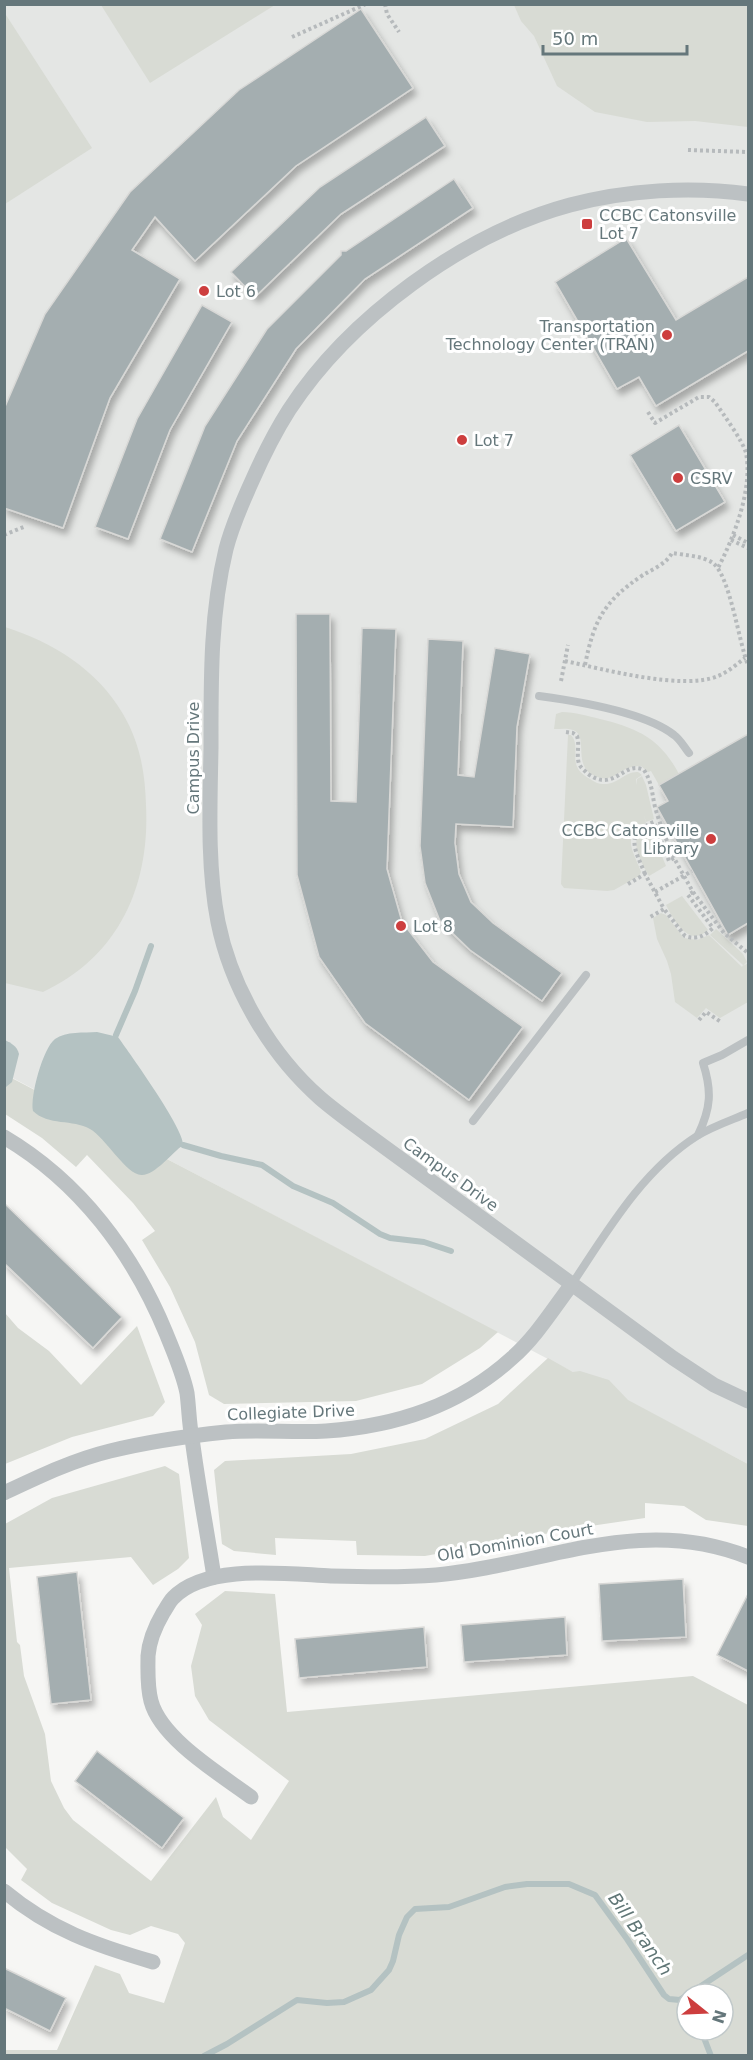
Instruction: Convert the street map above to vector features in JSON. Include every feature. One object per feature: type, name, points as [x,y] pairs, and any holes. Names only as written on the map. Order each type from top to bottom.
[{"type":"street","name":"Campus Drive","points":[[748,194],[682,190],[608,197],[566,206],[503,229],[462,251],[419,278],[372,316],[326,361],[290,409],[264,454],[242,504],[227,548],[214,614],[211,677],[212,873],[218,922],[232,970],[252,1012],[280,1055],[318,1096],[368,1135],[673,1358],[714,1385],[748,1401]]},
{"type":"street","points":[[4,1137],[18,1145],[57,1176],[87,1204],[111,1233],[157,1310],[187,1393],[191,1437],[214,1577]]},
{"type":"street","name":"Collegiate Drive","points":[[4,1493],[48,1473],[109,1451],[228,1432],[323,1431],[364,1428],[406,1419],[451,1400],[485,1380],[513,1358],[533,1336],[572,1284]]},
{"type":"street","name":"Old Dominion Court","points":[[251,1797],[180,1745],[165,1728],[151,1703],[147,1677],[149,1650],[158,1621],[174,1598],[192,1585],[214,1577],[242,1572],[361,1577],[418,1576],[494,1567],[578,1548],[657,1539],[693,1542],[748,1557]]},
{"type":"street","points":[[4,1891],[35,1915],[69,1934],[153,1962]]},
{"type":"lane","points":[[539,696],[634,715],[658,724],[677,736],[689,753]]},
{"type":"lane","points":[[473,1121],[586,975]]},
{"type":"lane","points":[[698,1135],[708,1115],[710,1095],[703,1063],[748,1040]]},
{"type":"lane","points":[[572,1284],[613,1223],[650,1175],[698,1135],[748,1113]]},
{"type":"path","points":[[292,37],[366,4]]},
{"type":"path","points":[[384,4],[387,14],[399,32]]},
{"type":"path","points":[[688,150],[748,152]]},
{"type":"path","points":[[648,412],[655,423],[699,397],[709,397],[715,402],[746,451],[743,500],[732,538],[718,568]]},
{"type":"path","points":[[4,536],[26,526]]},
{"type":"path","points":[[732,538],[748,543]]},
{"type":"path","points":[[732,538],[748,548]]},
{"type":"path","points":[[585,665],[594,629],[611,600],[665,562],[672,553],[710,562],[718,568],[727,591],[748,665]]},
{"type":"path","points":[[561,681],[568,645]]},
{"type":"path","points":[[566,661],[640,676],[690,681],[720,675],[745,658]]},
{"type":"path","points":[[566,732],[577,736],[579,763],[582,769],[593,777],[605,781],[617,778],[633,768],[644,770],[649,778],[663,832],[693,892],[724,933],[748,954]]},
{"type":"path","points":[[675,858],[669,861],[654,822],[641,828],[634,839],[634,845],[645,874],[664,909],[685,936],[690,938],[702,937],[713,928],[688,895],[693,892]]},
{"type":"path","points":[[655,892],[692,871]]},
{"type":"path","points":[[628,884],[645,874]]},
{"type":"path","points":[[650,917],[664,909]]},
{"type":"path","points":[[699,1020],[706,1012],[721,1022]]},
{"type":"shaded area","points":[[4,5],[748,5],[748,1464],[5,1074]]},
{"type":"shaded area","points":[[101,5],[275,5],[150,83]]},
{"type":"shaded area","points":[[514,5],[748,5],[748,127],[695,121],[647,122],[595,112],[557,86],[534,36],[521,21]]},
{"type":"shaded area","points":[[6,15],[92,148],[5,204],[4,16]]},
{"type":"shaded area","points":[[5,627],[56,649],[72,659],[100,684],[123,714],[134,736],[144,781],[146,835],[142,863],[135,890],[124,915],[110,938],[92,959],[69,977],[43,992],[5,983]]},
{"type":"shaded area","points":[[577,713],[613,722],[646,736],[664,751],[679,774],[659,785],[651,771],[648,772],[641,766],[634,766],[607,778],[592,774],[583,762],[578,734],[571,729],[554,729],[556,714]]},
{"type":"shaded area","points":[[568,735],[571,735],[574,740],[576,763],[582,774],[600,784],[608,784],[633,772],[638,772],[642,775],[636,779],[637,785],[637,779],[642,776],[646,785],[654,819],[646,822],[644,815],[646,823],[633,833],[631,839],[641,872],[639,876],[614,890],[564,888],[561,884]]},
{"type":"shaded area","points":[[650,827],[666,866],[649,876],[639,856],[636,842],[642,831]]},
{"type":"shaded area","points":[[682,896],[708,930],[701,935],[695,936],[683,930],[666,905]]},
{"type":"shaded area","points":[[661,913],[666,915],[684,938],[697,940],[709,935],[742,967],[743,965],[710,935],[716,929],[743,954],[747,962],[743,966],[748,963],[748,1002],[720,1018],[706,1008],[697,1018],[675,1002],[671,974],[657,939],[653,918]]},
{"type":"shaded area","points":[[97,1032],[118,1037],[156,1092],[181,1137],[183,1145],[158,1168],[147,1174],[136,1174],[90,1129],[46,1119],[33,1111],[33,1095],[38,1073],[50,1044],[59,1036]]},
{"type":"shaded area","points":[[5,1040],[15,1047],[19,1054],[12,1082],[6,1087]]},
{"type":"shaded area","points":[[4,1074],[498,1332],[480,1348],[422,1384],[356,1401],[224,1404],[209,1395],[195,1342],[170,1287],[142,1240],[155,1231],[133,1203],[87,1155],[76,1167],[42,1138],[5,1114]]},
{"type":"shaded area","points":[[5,1313],[18,1328],[49,1351],[81,1385],[137,1326],[165,1402],[153,1416],[72,1437],[5,1464]]},
{"type":"shaded area","points":[[548,1358],[573,1372],[580,1371],[609,1380],[628,1400],[748,1464],[748,1526],[706,1520],[684,1506],[645,1503],[645,1518],[425,1556],[357,1555],[356,1541],[275,1538],[276,1555],[234,1551],[222,1544],[214,1470],[225,1461],[351,1454],[425,1439],[498,1404]]},
{"type":"shaded area","points":[[165,1466],[179,1474],[189,1558],[178,1569],[153,1585],[131,1557],[9,1568],[17,1642],[20,1645],[24,1676],[45,1734],[51,1781],[64,1808],[73,1820],[151,1881],[216,1797],[223,1817],[251,1840],[289,1781],[209,1720],[195,1696],[191,1666],[202,1625],[195,1614],[225,1591],[275,1594],[287,1712],[693,1676],[748,1705],[748,2055],[5,2055],[5,2050],[57,2050],[95,1965],[120,1974],[129,1993],[164,2003],[185,1943],[178,1934],[151,1926],[130,1935],[111,1930],[52,1903],[21,1880],[27,1869],[4,1846],[5,1524],[52,1498]]},
{"type":"building","points":[[361,9],[413,88],[296,166],[195,261],[155,217],[132,250],[180,279],[110,398],[63,528],[4,508],[4,409],[45,314],[130,192],[239,90]]},
{"type":"building","points":[[426,117],[445,146],[341,214],[255,297],[231,272],[320,187]]},
{"type":"building","points":[[454,179],[473,208],[365,279],[296,349],[237,441],[192,552],[160,539],[205,426],[267,329],[341,255],[341,251],[346,251]]},
{"type":"building","name":"Transportation Technology Center (TRAN)","points":[[626,238],[676,320],[748,277],[748,351],[656,406],[639,377],[617,389],[555,282]]},
{"type":"building","points":[[202,305],[232,322],[170,430],[128,539],[95,527],[137,419]]},
{"type":"building","name":"CSRV","points":[[679,425],[725,502],[676,531],[630,455]]},
{"type":"building","points":[[296,614],[330,614],[331,801],[356,802],[362,628],[396,629],[387,869],[402,922],[433,962],[523,1027],[469,1100],[365,1023],[319,957],[297,875]]},
{"type":"building","points":[[428,639],[463,641],[458,775],[474,777],[495,648],[530,654],[517,727],[513,827],[456,824],[455,843],[459,874],[471,902],[493,923],[562,973],[542,1001],[470,950],[440,921],[425,883],[420,846]]},
{"type":"building","name":"CCBC Catonsville Library","points":[[748,734],[748,923],[728,935],[657,807],[668,801],[659,785]]},
{"type":"building","points":[[4,1203],[122,1317],[93,1348],[4,1263]]},
{"type":"building","points":[[77,1572],[91,1700],[51,1704],[37,1577]]},
{"type":"building","points":[[683,1579],[686,1637],[602,1641],[599,1584]]},
{"type":"building","points":[[748,1594],[748,1671],[717,1655]]},
{"type":"building","points":[[565,1617],[567,1655],[464,1662],[461,1625]]},
{"type":"building","points":[[424,1627],[427,1667],[299,1678],[295,1639]]},
{"type":"building","points":[[97,1751],[184,1818],[162,1848],[75,1781]]},
{"type":"building","points":[[4,1968],[66,1998],[50,2031],[4,2008]]},
{"type":"waterway","points":[[116,1035],[151,946]]},
{"type":"waterway","points":[[183,1145],[262,1165],[293,1186],[333,1203],[380,1234],[390,1238],[424,1242],[451,1251]]},
{"type":"waterway","name":"Bill Branch","points":[[204,2056],[297,2000],[344,2002],[371,1990],[389,1970],[399,1935],[407,1917],[415,1909],[449,1907],[505,1887],[527,1884],[569,1884],[595,1895],[664,1995],[675,2000]]},
{"type":"waterway","name":"Bill Branch","points":[[707,1982],[748,1955]]},
{"type":"waterway","points":[[706,2042],[711,2056]]},
{"type":"place","name":"CCBC Catonsville Lot 7","points":[[587,224]]},
{"type":"place","name":"Lot 6","points":[[204,291]]},
{"type":"place","name":"Transportation Technology Center (TRAN)","points":[[667,335]]},
{"type":"place","name":"Lot 7","points":[[462,440]]},
{"type":"place","name":"CSRV","points":[[678,478]]},
{"type":"place","name":"CCBC Catonsville Library","points":[[711,839]]},
{"type":"place","name":"Lot 8","points":[[401,926]]}]
